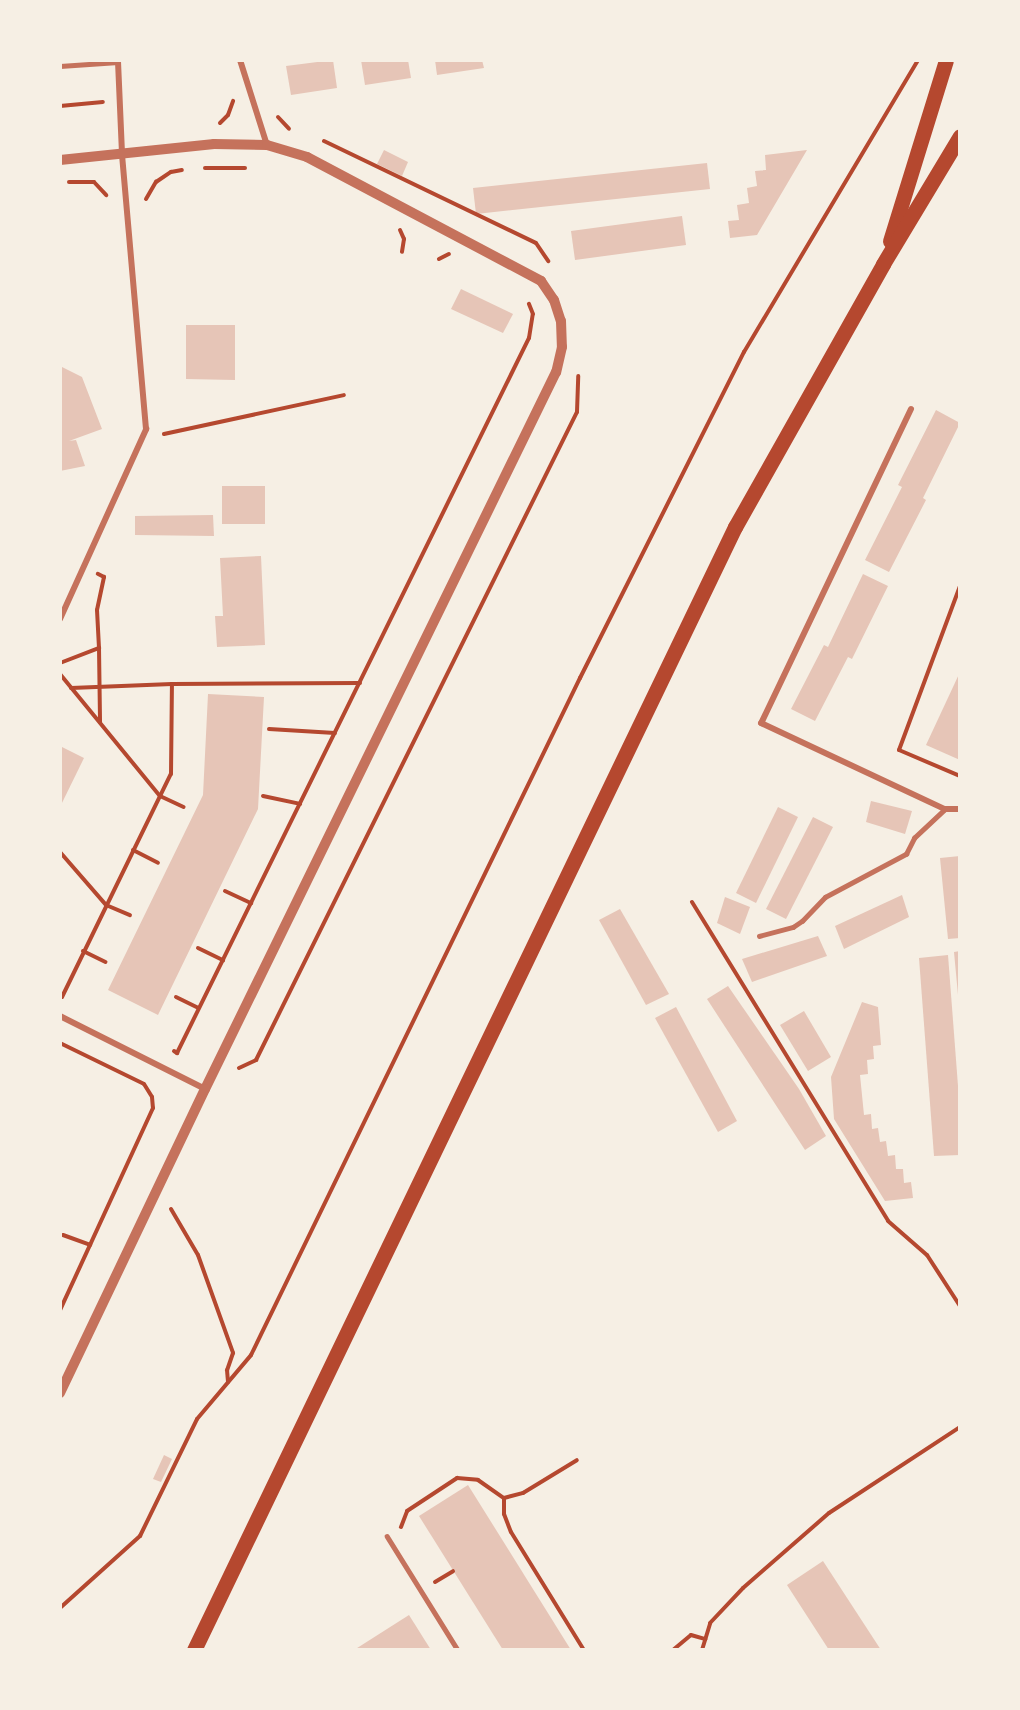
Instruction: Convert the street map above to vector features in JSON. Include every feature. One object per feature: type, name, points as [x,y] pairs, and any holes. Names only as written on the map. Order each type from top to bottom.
[{"type":"main road","points":[[883,264],[946,60]]},
{"type":"main road","points":[[194,1650],[735,527],[883,264],[960,135]]},
{"type":"street","points":[[240,60],[267,145]]},
{"type":"street","points":[[60,619],[146,429],[144,384],[122,153],[118,61]]},
{"type":"street","points":[[60,160],[214,144],[267,145],[307,157],[541,282],[554,300],[561,321],[562,347],[556,372],[205,1089],[60,1394]]},
{"type":"street","points":[[911,409],[761,723],[945,809],[960,809]]},
{"type":"street","points":[[60,1016],[205,1089]]},
{"type":"lane","points":[[60,66],[118,61]]},
{"type":"lane","points":[[759,936],[793,927],[825,897],[906,854],[914,838],[945,809]]},
{"type":"lane","points":[[387,1536],[458,1650]]},
{"type":"path","points":[[60,1608],[140,1536],[197,1419],[251,1355],[580,678],[744,352],[918,60]]},
{"type":"path","points":[[217,126],[228,115],[236,95]]},
{"type":"path","points":[[60,106],[104,101],[120,103]]},
{"type":"path","points":[[103,113],[104,101]]},
{"type":"path","points":[[197,168],[255,167]]},
{"type":"path","points":[[146,206],[147,195],[156,182],[171,172],[188,170]]},
{"type":"path","points":[[60,182],[94,182],[108,200]]},
{"type":"path","points":[[396,223],[404,239],[402,252]]},
{"type":"path","points":[[167,1047],[177,1053],[530,338]]},
{"type":"path","points":[[142,438],[344,395]]},
{"type":"path","points":[[237,1069],[256,1060],[577,412]]},
{"type":"path","points":[[84,568],[104,577],[97,610],[100,723]]},
{"type":"path","points":[[960,586],[899,750],[960,776]]},
{"type":"path","points":[[60,663],[99,648]]},
{"type":"path","points":[[60,674],[160,796],[184,807]]},
{"type":"path","points":[[71,688],[172,684],[360,683]]},
{"type":"path","points":[[72,1001],[61,996],[171,774],[172,684]]},
{"type":"path","points":[[269,729],[335,733]]},
{"type":"path","points":[[263,796],[300,804]]},
{"type":"path","points":[[133,850],[158,863]]},
{"type":"path","points":[[60,852],[106,905],[130,915]]},
{"type":"path","points":[[225,891],[251,903]]},
{"type":"path","points":[[692,902],[888,1221],[927,1255],[960,1306]]},
{"type":"path","points":[[198,948],[223,960]]},
{"type":"path","points":[[83,951],[106,962]]},
{"type":"path","points":[[176,997],[199,1008]]},
{"type":"path","points":[[60,1043],[144,1084],[152,1097],[153,1108],[60,1310]]},
{"type":"path","points":[[169,1204],[198,1255],[232,1353],[227,1370],[228,1383]]},
{"type":"path","points":[[63,1234],[90,1245]]},
{"type":"path","points":[[702,1650],[710,1623],[743,1588],[829,1513],[960,1427]]},
{"type":"path","points":[[504,1498],[523,1492],[577,1460]]},
{"type":"path","points":[[407,1511],[457,1478],[478,1480],[504,1498]]},
{"type":"path","points":[[504,1498],[504,1514],[511,1532],[584,1650]]},
{"type":"path","points":[[674,1650],[691,1635],[705,1639]]},
{"type":"building","points":[[333,60],[337,88],[291,95],[286,66]]},
{"type":"building","points":[[361,60],[408,60],[411,78],[365,85]]},
{"type":"building","points":[[435,60],[482,60],[484,68],[437,75]]},
{"type":"building","points":[[384,150],[408,162],[402,176],[377,164]]},
{"type":"building","points":[[807,150],[757,235],[730,238],[728,221],[739,220],[737,205],[749,203],[747,188],[757,186],[755,171],[766,170],[765,155]]},
{"type":"building","points":[[707,163],[710,189],[476,214],[473,188]]},
{"type":"building","points":[[682,216],[686,245],[575,260],[571,231]]},
{"type":"building","points":[[461,289],[513,314],[503,333],[451,309]]},
{"type":"building","points":[[186,325],[235,325],[235,380],[186,379]]},
{"type":"building","points":[[60,366],[82,377],[102,429],[69,441],[76,440],[85,466],[60,471]]},
{"type":"building","points":[[936,410],[960,423],[923,498],[926,500],[889,572],[865,560],[902,487],[898,485]]},
{"type":"building","points":[[222,486],[265,486],[265,524],[222,524]]},
{"type":"building","points":[[213,515],[214,536],[135,535],[135,516]]},
{"type":"building","points":[[261,556],[265,645],[217,647],[215,616],[223,616],[220,558]]},
{"type":"building","points":[[863,574],[888,586],[852,659],[848,657],[815,721],[791,709],[824,645],[828,647]]},
{"type":"building","points":[[960,672],[960,760],[926,745]]},
{"type":"building","points":[[208,694],[264,697],[258,809],[158,1015],[108,990],[203,795]]},
{"type":"building","points":[[60,746],[84,758],[60,807]]},
{"type":"building","points":[[871,801],[912,811],[905,834],[866,822]]},
{"type":"building","points":[[778,807],[798,817],[756,903],[736,893]]},
{"type":"building","points":[[813,817],[833,827],[786,919],[766,909]]},
{"type":"building","points":[[960,856],[960,938],[948,939],[940,858]]},
{"type":"building","points":[[902,895],[909,917],[844,949],[835,926]]},
{"type":"building","points":[[725,897],[750,907],[740,934],[717,923]]},
{"type":"building","points":[[620,909],[669,994],[646,1005],[599,920]]},
{"type":"building","points":[[818,936],[827,956],[752,982],[742,959]]},
{"type":"building","points":[[960,951],[960,995],[958,995],[954,952]]},
{"type":"building","points":[[948,955],[960,1112],[960,1155],[934,1156],[919,958]]},
{"type":"building","points":[[728,986],[799,1089],[826,1136],[805,1150],[707,999]]},
{"type":"building","points":[[862,1002],[878,1007],[881,1045],[873,1046],[874,1059],[867,1060],[868,1074],[860,1075],[864,1115],[871,1114],[872,1129],[878,1128],[880,1142],[886,1141],[888,1156],[895,1155],[896,1169],[903,1169],[904,1183],[911,1182],[913,1198],[885,1201],[834,1119],[831,1077]]},
{"type":"building","points":[[676,1007],[737,1121],[718,1132],[655,1018]]},
{"type":"building","points":[[804,1011],[831,1057],[808,1071],[780,1025]]},
{"type":"building","points":[[164,1455],[172,1459],[161,1482],[153,1479]]},
{"type":"building","points":[[468,1485],[571,1650],[503,1650],[419,1516]]},
{"type":"building","points":[[823,1561],[881,1650],[829,1650],[787,1585]]},
{"type":"building","points":[[409,1615],[431,1650],[354,1650]]}]
